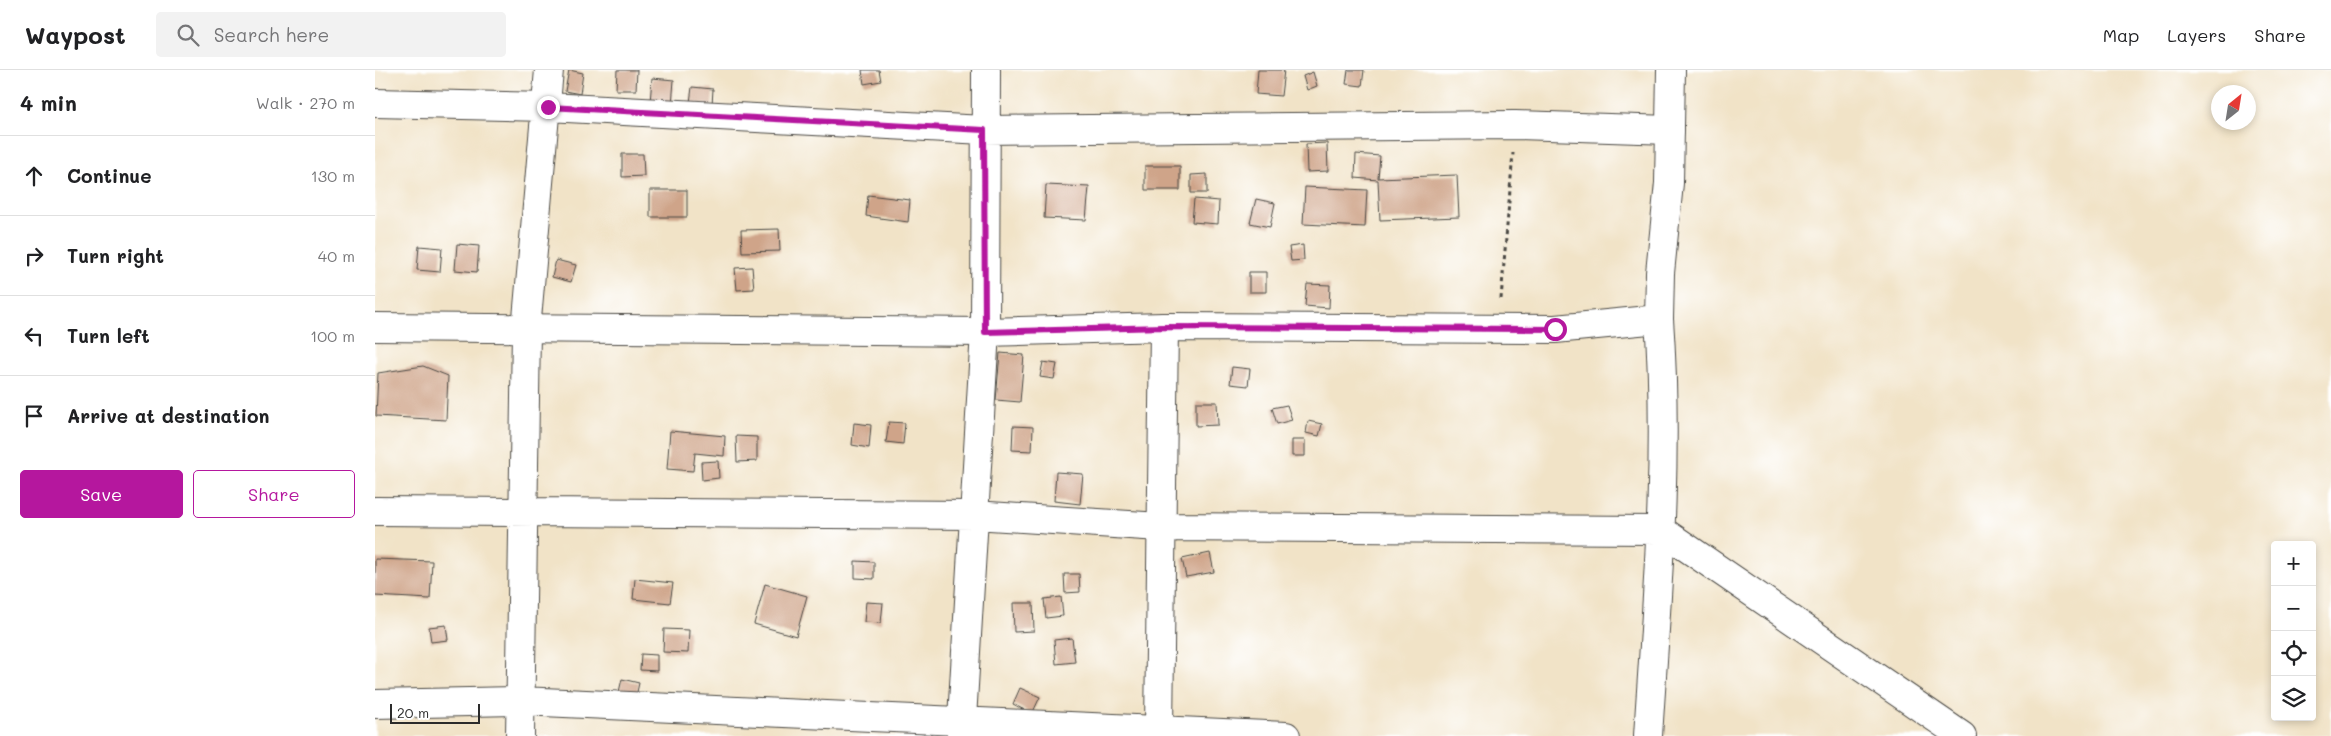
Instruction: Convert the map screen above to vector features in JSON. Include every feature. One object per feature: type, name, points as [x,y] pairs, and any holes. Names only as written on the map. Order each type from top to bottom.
[{"type":"street","points":[[520,736],[526,330],[548,107],[549,70]]},
{"type":"street","points":[[961,728],[985,332],[984,130],[986,70]]},
{"type":"street","points":[[1648,736],[1661,530],[1663,378],[1659,318],[1660,273],[1669,183],[1671,70]]},
{"type":"street","points":[[375,104],[548,107],[984,130],[1515,125],[1671,130]]},
{"type":"street","points":[[375,327],[526,330],[985,332],[1163,327],[1555,329],[1659,318]]},
{"type":"street","points":[[1159,729],[1159,527],[1163,327]]},
{"type":"street","points":[[375,512],[975,515],[1159,527],[1661,530],[1963,736]]},
{"type":"street","points":[[375,704],[521,701],[961,728],[1159,729],[1285,736]]},
{"type":"path","points":[[1498,329],[1515,125]]},
{"type":"building","points":[[569,70],[583,73],[580,94],[565,91]]},
{"type":"building","points":[[617,70],[637,70],[636,90],[616,90]]},
{"type":"building","points":[[862,70],[879,70],[881,81],[864,84]]},
{"type":"building","points":[[1258,70],[1284,70],[1281,96],[1256,94]]},
{"type":"building","points":[[1348,70],[1364,70],[1362,86],[1346,84]]},
{"type":"building","points":[[1313,72],[1317,86],[1307,90],[1303,76]]},
{"type":"building","points":[[652,78],[674,80],[672,105],[650,103]]},
{"type":"building","points":[[692,87],[713,89],[712,105],[690,103]]},
{"type":"building","points":[[1327,143],[1328,171],[1307,172],[1306,144]]},
{"type":"building","points":[[622,154],[643,154],[644,176],[622,177]]},
{"type":"building","points":[[1356,154],[1380,156],[1378,178],[1457,175],[1459,217],[1380,220],[1378,180],[1355,178]]},
{"type":"building","points":[[1145,166],[1180,166],[1180,190],[1145,190]]},
{"type":"building","points":[[1207,174],[1207,193],[1191,193],[1191,175]]},
{"type":"building","points":[[1046,185],[1089,187],[1086,220],[1044,218]]},
{"type":"building","points":[[1305,187],[1367,190],[1365,227],[1303,224]]},
{"type":"building","points":[[650,190],[687,190],[687,217],[650,217]]},
{"type":"building","points":[[868,195],[910,200],[908,222],[866,216]]},
{"type":"building","points":[[1194,199],[1219,201],[1218,224],[1192,222]]},
{"type":"building","points":[[1256,199],[1275,203],[1270,227],[1250,223]]},
{"type":"building","points":[[779,229],[780,251],[742,252],[741,230]]},
{"type":"building","points":[[457,244],[479,246],[477,272],[455,270]]},
{"type":"building","points":[[1303,245],[1304,260],[1291,261],[1289,247]]},
{"type":"building","points":[[419,246],[442,248],[440,272],[417,270]]},
{"type":"building","points":[[556,260],[576,265],[571,282],[552,277]]},
{"type":"building","points":[[752,267],[754,289],[737,290],[735,268]]},
{"type":"building","points":[[1249,272],[1266,272],[1266,292],[1249,292]]},
{"type":"building","points":[[1307,284],[1330,285],[1329,308],[1305,306]]},
{"type":"building","points":[[1000,353],[1024,355],[1020,402],[996,400]]},
{"type":"building","points":[[1043,362],[1057,364],[1054,379],[1040,377]]},
{"type":"building","points":[[423,366],[448,376],[446,420],[376,416],[378,373]]},
{"type":"building","points":[[1232,367],[1250,369],[1248,386],[1230,384]]},
{"type":"building","points":[[1196,402],[1217,402],[1218,425],[1196,426]]},
{"type":"building","points":[[1287,405],[1292,420],[1277,424],[1272,408]]},
{"type":"building","points":[[1308,421],[1322,424],[1319,436],[1306,433]]},
{"type":"building","points":[[889,422],[905,423],[903,444],[886,442]]},
{"type":"building","points":[[854,423],[871,425],[869,448],[852,445]]},
{"type":"building","points":[[1013,426],[1033,427],[1032,451],[1012,450]]},
{"type":"building","points":[[670,431],[725,436],[724,456],[695,453],[693,471],[667,469]]},
{"type":"building","points":[[736,436],[757,437],[757,461],[737,462]]},
{"type":"building","points":[[1292,440],[1305,440],[1305,456],[1292,456]]},
{"type":"building","points":[[718,461],[719,478],[702,480],[701,462]]},
{"type":"building","points":[[1056,472],[1083,474],[1080,504],[1054,501]]},
{"type":"building","points":[[1210,553],[1214,572],[1186,577],[1182,559]]},
{"type":"building","points":[[375,559],[432,561],[430,599],[375,596]]},
{"type":"building","points":[[855,561],[874,562],[874,579],[855,578]]},
{"type":"building","points":[[1064,574],[1079,574],[1080,592],[1065,593]]},
{"type":"building","points":[[635,579],[673,583],[670,603],[633,599]]},
{"type":"building","points":[[765,584],[807,596],[796,636],[754,624]]},
{"type":"building","points":[[1061,597],[1063,616],[1046,618],[1044,599]]},
{"type":"building","points":[[866,602],[883,603],[881,623],[864,622]]},
{"type":"building","points":[[1013,603],[1033,603],[1034,631],[1014,632]]},
{"type":"building","points":[[446,625],[448,640],[431,642],[429,627]]},
{"type":"building","points":[[664,629],[689,630],[688,653],[663,652]]},
{"type":"building","points":[[1072,638],[1075,662],[1056,664],[1054,640]]},
{"type":"building","points":[[641,654],[657,655],[657,671],[640,670]]},
{"type":"building","points":[[622,679],[639,683],[635,701],[618,696]]},
{"type":"building","points":[[1020,688],[1040,697],[1032,714],[1013,704]]},
{"type":"route","points":[[548,107],[984,130],[985,332],[1163,327],[1555,329]]}]
